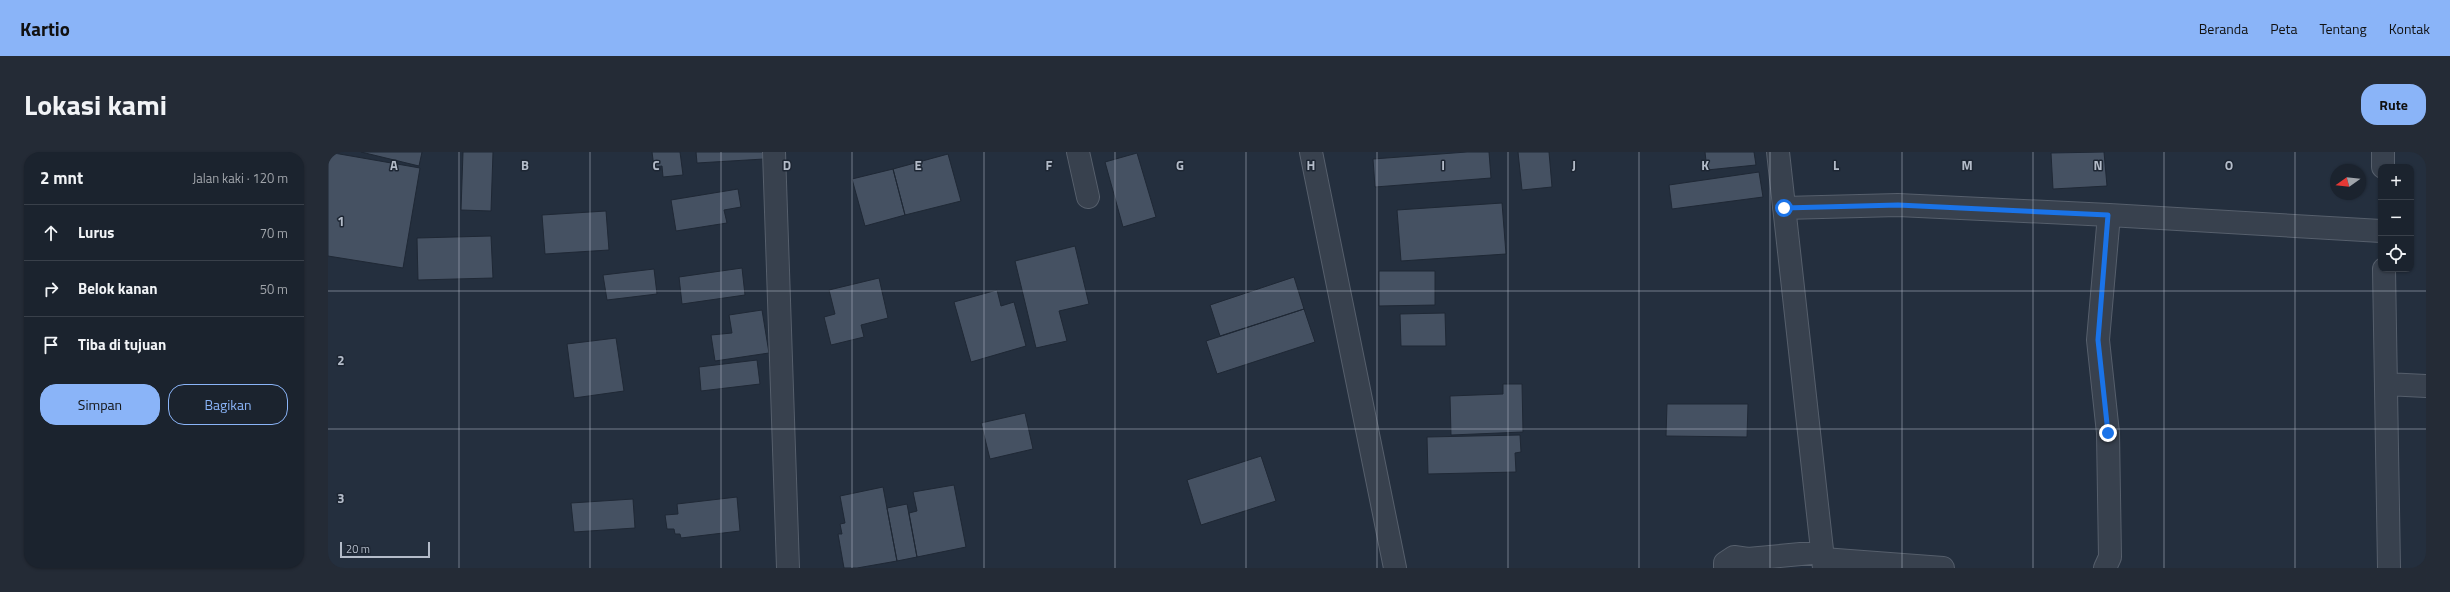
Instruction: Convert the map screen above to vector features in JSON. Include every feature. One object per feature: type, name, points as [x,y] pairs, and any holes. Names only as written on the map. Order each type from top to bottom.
[{"type":"street","points":[[774,152],[788,568]]},
{"type":"street","points":[[1078,152],[1088,197]]},
{"type":"street","points":[[1311,152],[1395,568]]},
{"type":"street","points":[[1778,152],[1823,559]]},
{"type":"street","points":[[2383,152],[2383,164]]},
{"type":"street","points":[[1784,208],[1898,205],[2108,215],[2378,231]]},
{"type":"street","points":[[2105,568],[2110,557],[2108,433],[2098,340],[2108,215]]},
{"type":"street","points":[[2384,272],[2389,568]]},
{"type":"street","points":[[2386,384],[2426,386]]},
{"type":"street","points":[[1725,568],[1725,563],[1734,557],[1748,559],[1823,559],[1943,568]]},
{"type":"building","points":[[328,152],[420,168],[403,268],[328,256]]},
{"type":"building","points":[[361,152],[422,152],[419,166]]},
{"type":"building","points":[[463,152],[493,152],[491,211],[461,210]]},
{"type":"building","points":[[652,152],[680,152],[683,175],[663,177],[662,166],[654,167]]},
{"type":"building","points":[[696,152],[763,152],[764,159],[697,163]]},
{"type":"building","points":[[1467,152],[1489,152],[1491,178],[1375,187],[1373,159]]},
{"type":"building","points":[[1518,152],[1549,152],[1552,187],[1522,190]]},
{"type":"building","points":[[1705,152],[1754,152],[1756,165],[1707,170]]},
{"type":"building","points":[[2104,152],[2107,186],[2053,189],[2051,153]]},
{"type":"building","points":[[1137,153],[1156,217],[1123,227],[1105,162]]},
{"type":"building","points":[[948,154],[961,201],[905,215],[893,169]]},
{"type":"building","points":[[893,169],[905,215],[865,226],[852,179]]},
{"type":"building","points":[[1759,172],[1763,197],[1672,209],[1669,185]]},
{"type":"building","points":[[738,189],[741,207],[724,210],[727,223],[676,231],[671,200]]},
{"type":"building","points":[[1502,203],[1506,254],[1401,261],[1397,210]]},
{"type":"building","points":[[606,211],[609,250],[545,254],[542,215]]},
{"type":"building","points":[[491,236],[493,278],[418,280],[417,238]]},
{"type":"building","points":[[1075,246],[1089,304],[1059,311],[1067,341],[1036,348],[1015,261]]},
{"type":"building","points":[[742,268],[745,295],[682,304],[679,277]]},
{"type":"building","points":[[654,269],[657,294],[607,300],[603,275]]},
{"type":"building","points":[[1379,271],[1435,271],[1435,305],[1379,306]]},
{"type":"building","points":[[1294,277],[1304,309],[1220,336],[1210,305]]},
{"type":"building","points":[[879,278],[888,318],[861,325],[864,337],[831,345],[824,317],[835,314],[829,290]]},
{"type":"building","points":[[997,290],[1001,306],[1014,302],[1026,346],[971,362],[954,302]]},
{"type":"building","points":[[1304,309],[1315,342],[1217,374],[1206,341]]},
{"type":"building","points":[[762,310],[769,353],[715,361],[711,335],[732,333],[729,315]]},
{"type":"building","points":[[1445,313],[1446,346],[1401,346],[1400,314]]},
{"type":"building","points":[[616,338],[624,391],[574,398],[567,344]]},
{"type":"building","points":[[757,360],[760,384],[701,391],[699,367]]},
{"type":"building","points":[[1503,384],[1522,384],[1523,432],[1451,435],[1450,396],[1503,394]]},
{"type":"building","points":[[1667,404],[1748,404],[1747,437],[1666,436]]},
{"type":"building","points":[[1025,413],[1033,449],[990,459],[981,423]]},
{"type":"building","points":[[1520,435],[1521,452],[1515,453],[1516,472],[1428,474],[1427,437]]},
{"type":"building","points":[[1261,456],[1276,501],[1201,525],[1187,480]]},
{"type":"building","points":[[954,485],[966,547],[917,557],[909,513],[917,511],[913,492]]},
{"type":"building","points":[[883,487],[897,561],[857,568],[844,568],[838,534],[842,534],[840,524],[845,523],[840,496]]},
{"type":"building","points":[[737,497],[740,531],[681,538],[680,534],[675,534],[674,529],[667,529],[665,515],[678,514],[677,504]]},
{"type":"building","points":[[633,499],[635,528],[574,532],[571,503]]},
{"type":"building","points":[[907,504],[917,557],[897,561],[887,508]]},
{"type":"route","points":[[1784,208],[1898,205],[2108,215],[2099,312],[2098,340],[2108,433]]}]
